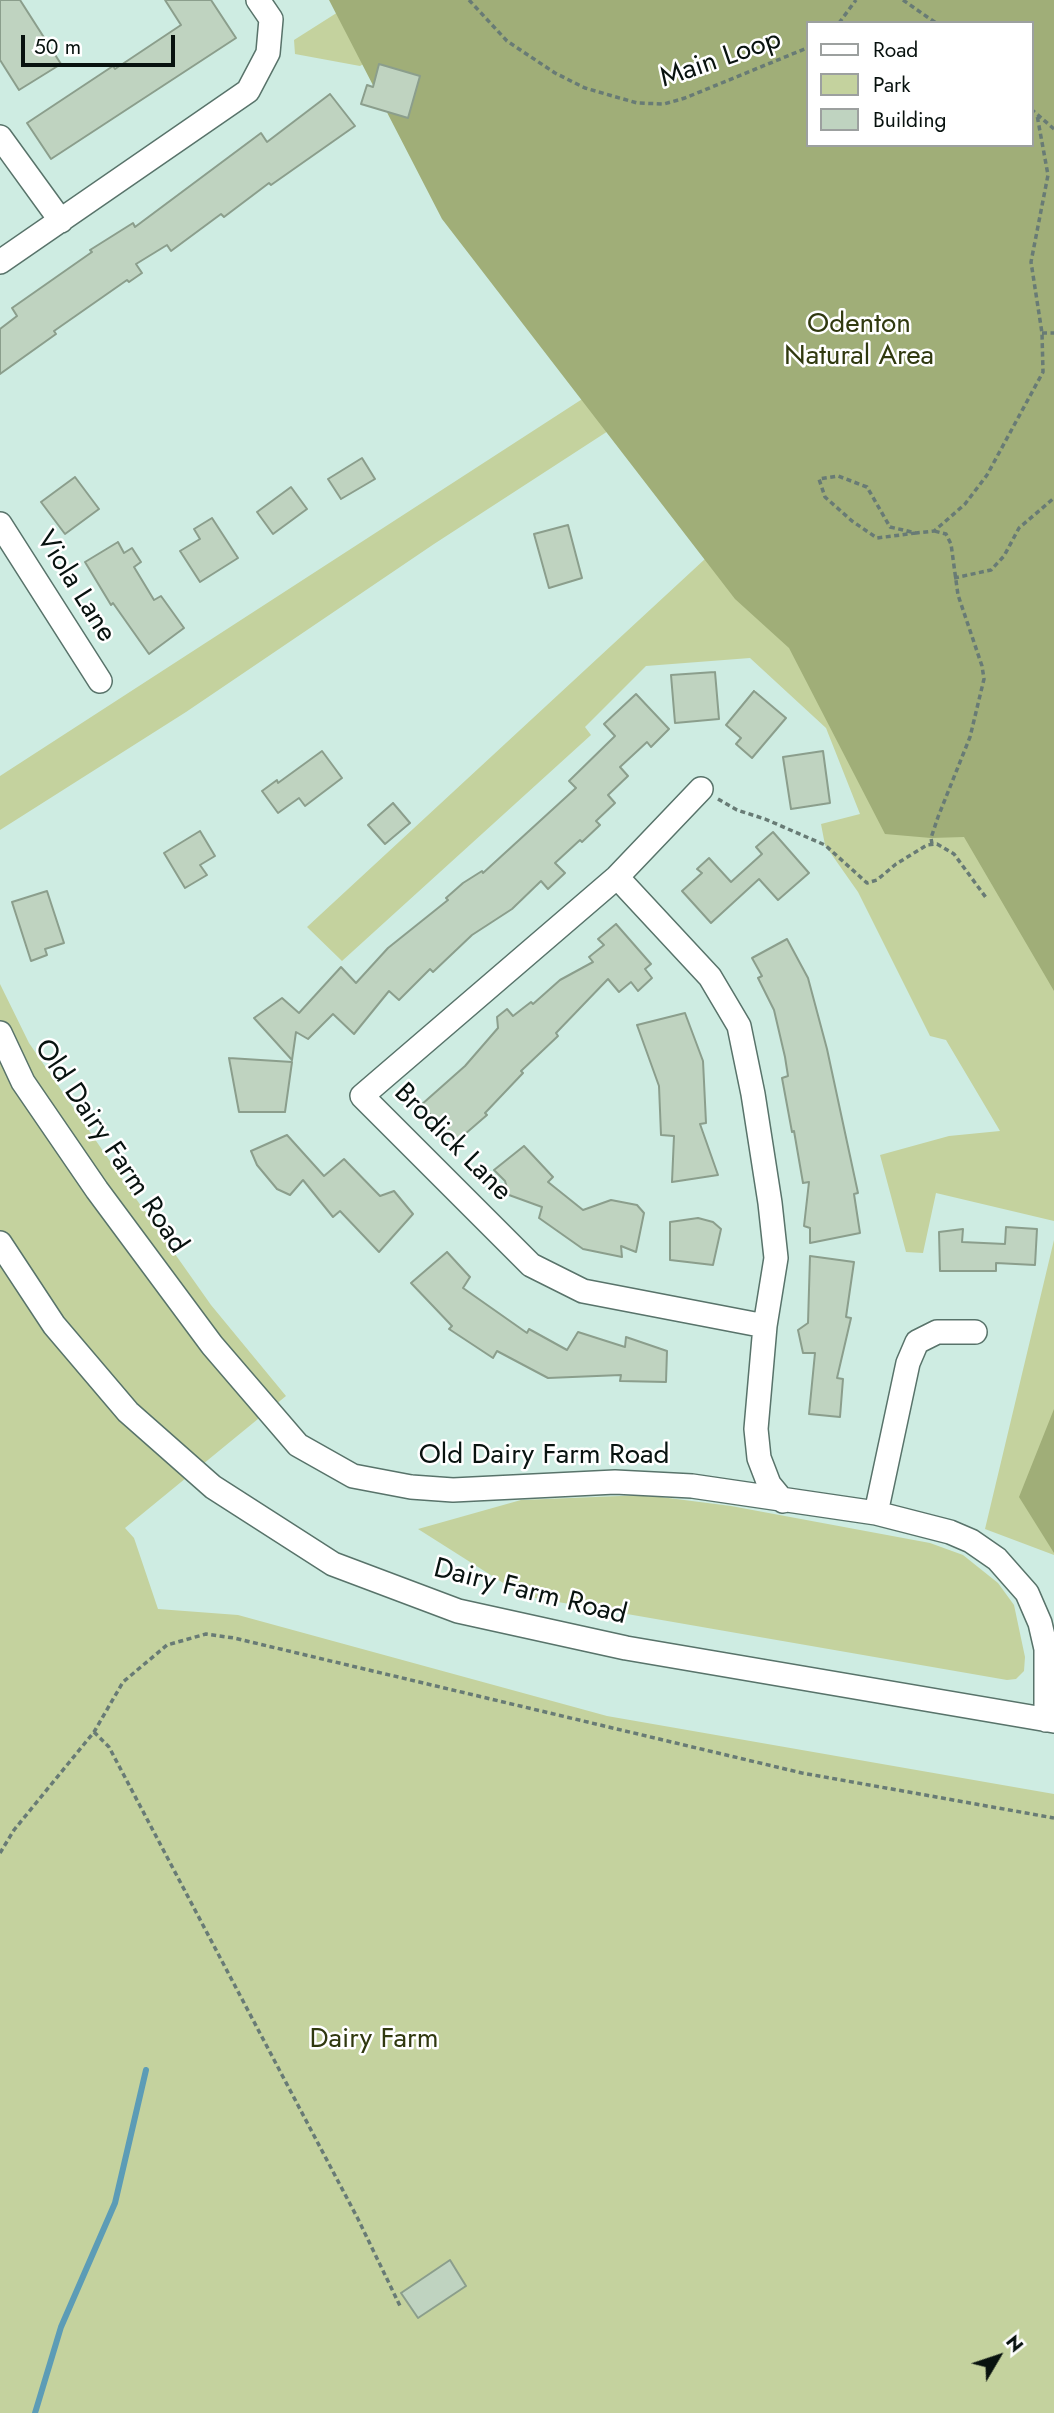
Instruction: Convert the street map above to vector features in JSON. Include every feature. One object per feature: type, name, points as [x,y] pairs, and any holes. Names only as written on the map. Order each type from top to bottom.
[{"type":"street","points":[[0,262],[248,91],[268,52],[271,19],[258,0]]},
{"type":"street","points":[[0,137],[61,221]]},
{"type":"street","name":"Viola Lane","points":[[0,524],[100,681]]},
{"type":"street","name":"Brodick Lane","points":[[701,789],[617,877],[362,1096],[531,1265],[583,1291],[765,1325]]},
{"type":"street","points":[[617,877],[710,977],[739,1026],[753,1094],[776,1258],[765,1325],[755,1429],[759,1458],[769,1484],[783,1502]]},
{"type":"street","name":"Old Dairy Farm Road","points":[[0,1033],[23,1082],[97,1190],[212,1345],[298,1445],[353,1476],[411,1488],[453,1490],[615,1482],[692,1486],[783,1502],[876,1513],[950,1531],[971,1541],[997,1559],[1027,1593],[1040,1623],[1046,1649],[1050,1720]]},
{"type":"street","name":"Dairy Farm Road","points":[[0,1243],[54,1325],[128,1412],[213,1487],[333,1564],[458,1611],[626,1648],[1050,1720]]},
{"type":"street","points":[[876,1513],[908,1363],[917,1342],[937,1332],[975,1332]]},
{"type":"path","name":"Main Loop","points":[[469,0],[507,41],[555,74],[585,88],[637,103],[664,104],[685,98],[806,48]]},
{"type":"path","points":[[840,21],[856,0]]},
{"type":"path","points":[[903,0],[933,21]]},
{"type":"path","points":[[1033,111],[1054,129]]},
{"type":"path","points":[[934,531],[965,504],[987,475],[1043,372],[1041,333],[1031,261],[1048,176],[1037,115]]},
{"type":"path","points":[[1041,333],[1054,333]]},
{"type":"path","points":[[916,533],[890,527],[867,487],[838,475],[819,480],[825,497],[852,521],[877,538],[934,531],[946,534],[951,544],[954,578],[984,679],[970,737],[931,838],[932,845]]},
{"type":"path","points":[[954,578],[991,570],[1004,556],[1019,528],[1054,498]]},
{"type":"path","points":[[701,789],[737,810],[825,845],[867,883],[877,880],[896,864],[927,845],[937,844],[954,854],[986,899]]},
{"type":"path","points":[[0,1853],[14,1830],[94,1732],[123,1682],[167,1645],[206,1634],[234,1638],[802,1773],[1054,1818]]},
{"type":"path","points":[[94,1732],[109,1747],[358,2219],[401,2308]]},
{"type":"green space","name":"Odenton Natural Area","points":[[329,0],[1054,0],[1054,991],[964,837],[931,838],[885,834],[789,648],[735,599],[442,219]]},
{"type":"green space","name":"Odenton Natural Area","points":[[357,0],[1054,0],[1054,1221],[936,1193],[923,1253],[906,1252],[880,1155],[949,1136],[1000,1131],[946,1040],[930,1036],[858,892],[825,845],[821,824],[860,814],[826,728],[750,658],[646,666],[585,727],[591,735],[342,961],[307,927],[745,522],[662,396],[434,544],[186,712],[0,830],[0,776],[641,361],[422,29],[360,66],[295,54],[294,40]]},
{"type":"green space","name":"Dairy Farm","points":[[0,984],[29,1043],[127,1186],[211,1305],[286,1396],[125,1528],[134,1538],[158,1609],[238,1615],[607,1716],[1054,1794],[1054,2413],[0,2413]]},
{"type":"green space","points":[[1054,1240],[1054,1555],[985,1529]]},
{"type":"green space","points":[[1054,1409],[1054,1553],[1019,1497]]},
{"type":"green space","points":[[645,1495],[731,1506],[930,1543],[963,1555],[998,1583],[1014,1605],[1025,1657],[1024,1671],[1016,1679],[1007,1680],[535,1598],[519,1593],[418,1529],[521,1500]]},
{"type":"building","points":[[0,0],[20,0],[61,64],[19,90],[0,60]]},
{"type":"building","points":[[165,0],[211,0],[236,38],[51,159],[27,123],[181,25]]},
{"type":"building","points":[[379,64],[420,76],[408,118],[361,104],[367,85],[373,87]]},
{"type":"building","points":[[330,94],[355,126],[271,185],[269,183],[224,217],[221,214],[171,251],[167,245],[136,264],[142,273],[129,282],[127,280],[54,331],[56,334],[0,374],[0,329],[17,316],[12,308],[92,252],[90,250],[133,223],[135,227],[261,133],[267,142]]},
{"type":"building","points":[[362,458],[375,479],[341,499],[328,479]]},
{"type":"building","points":[[75,477],[99,509],[65,534],[41,502]]},
{"type":"building","points":[[291,487],[307,509],[273,534],[257,512]]},
{"type":"building","points":[[212,518],[238,558],[200,582],[180,551],[200,539],[194,529]]},
{"type":"building","points":[[568,525],[582,578],[549,588],[534,534]]},
{"type":"building","points":[[118,542],[124,553],[132,548],[141,562],[134,567],[154,600],[161,596],[184,628],[149,654],[113,603],[111,605],[85,562]]},
{"type":"building","points":[[715,672],[719,719],[675,723],[671,675]]},
{"type":"building","points":[[754,691],[786,718],[752,758],[736,744],[741,738],[726,725]]},
{"type":"building","points":[[636,694],[669,729],[651,747],[647,742],[620,767],[628,776],[608,795],[615,803],[596,821],[600,825],[555,863],[565,873],[548,889],[541,881],[512,909],[472,935],[433,972],[430,969],[399,1000],[389,991],[354,1034],[333,1014],[308,1039],[296,1032],[292,1060],[254,1018],[282,998],[299,1013],[341,967],[356,983],[388,948],[448,900],[446,898],[463,883],[482,871],[483,873],[576,788],[569,781],[615,736],[604,724]]},
{"type":"building","points":[[322,751],[342,778],[305,806],[299,798],[278,813],[262,791],[277,780],[278,783]]},
{"type":"building","points":[[823,751],[830,803],[791,809],[783,757]]},
{"type":"building","points":[[393,803],[410,823],[385,844],[368,825]]},
{"type":"building","points":[[200,831],[215,856],[200,865],[207,875],[185,888],[164,853]]},
{"type":"building","points":[[773,832],[809,873],[778,900],[759,879],[711,923],[682,891],[702,873],[697,869],[709,858],[731,882],[762,854],[756,847]]},
{"type":"building","points":[[47,891],[64,943],[45,949],[47,955],[31,961],[12,902]]},
{"type":"building","points":[[616,924],[651,964],[645,969],[652,978],[638,991],[631,982],[619,992],[608,979],[556,1033],[558,1036],[521,1071],[523,1073],[485,1113],[487,1115],[457,1141],[421,1105],[465,1066],[498,1028],[497,1017],[507,1009],[513,1016],[531,1002],[533,1004],[560,980],[593,962],[589,957],[604,945],[598,939]]},
{"type":"building","points":[[787,939],[808,978],[827,1049],[858,1193],[854,1194],[860,1233],[810,1243],[810,1228],[804,1226],[809,1182],[803,1183],[794,1131],[792,1132],[782,1078],[788,1076],[785,1057],[774,1010],[758,978],[762,976],[752,958]]},
{"type":"building","points":[[685,1013],[703,1061],[706,1123],[700,1124],[718,1175],[672,1182],[674,1136],[661,1135],[659,1086],[637,1025]]},
{"type":"building","points":[[229,1058],[292,1062],[285,1112],[239,1112]]},
{"type":"building","points":[[287,1135],[324,1176],[344,1159],[380,1196],[394,1191],[413,1214],[379,1252],[340,1211],[333,1217],[303,1180],[290,1195],[277,1189],[257,1165],[251,1151]]},
{"type":"building","points":[[524,1146],[553,1177],[548,1182],[583,1210],[611,1200],[637,1205],[644,1213],[636,1252],[621,1246],[622,1257],[583,1249],[539,1218],[542,1207],[509,1195],[505,1181],[494,1170]]},
{"type":"building","points":[[698,1218],[713,1222],[721,1229],[713,1265],[670,1260],[670,1222]]},
{"type":"building","points":[[1006,1227],[1037,1229],[1035,1265],[996,1263],[996,1271],[940,1271],[939,1232],[963,1229],[962,1242],[1005,1244]]},
{"type":"building","points":[[447,1252],[470,1277],[463,1288],[527,1333],[529,1329],[567,1350],[578,1332],[625,1347],[626,1337],[667,1351],[666,1382],[620,1381],[621,1375],[548,1378],[497,1351],[493,1358],[449,1329],[452,1326],[411,1283]]},
{"type":"building","points":[[810,1256],[854,1262],[846,1317],[851,1318],[837,1378],[843,1379],[840,1417],[809,1414],[815,1353],[803,1353],[798,1330],[808,1323]]},
{"type":"building","points":[[450,2260],[466,2286],[418,2318],[401,2293]]},
{"type":"waterway","points":[[35,2413],[61,2327],[115,2203],[146,2070]]}]
